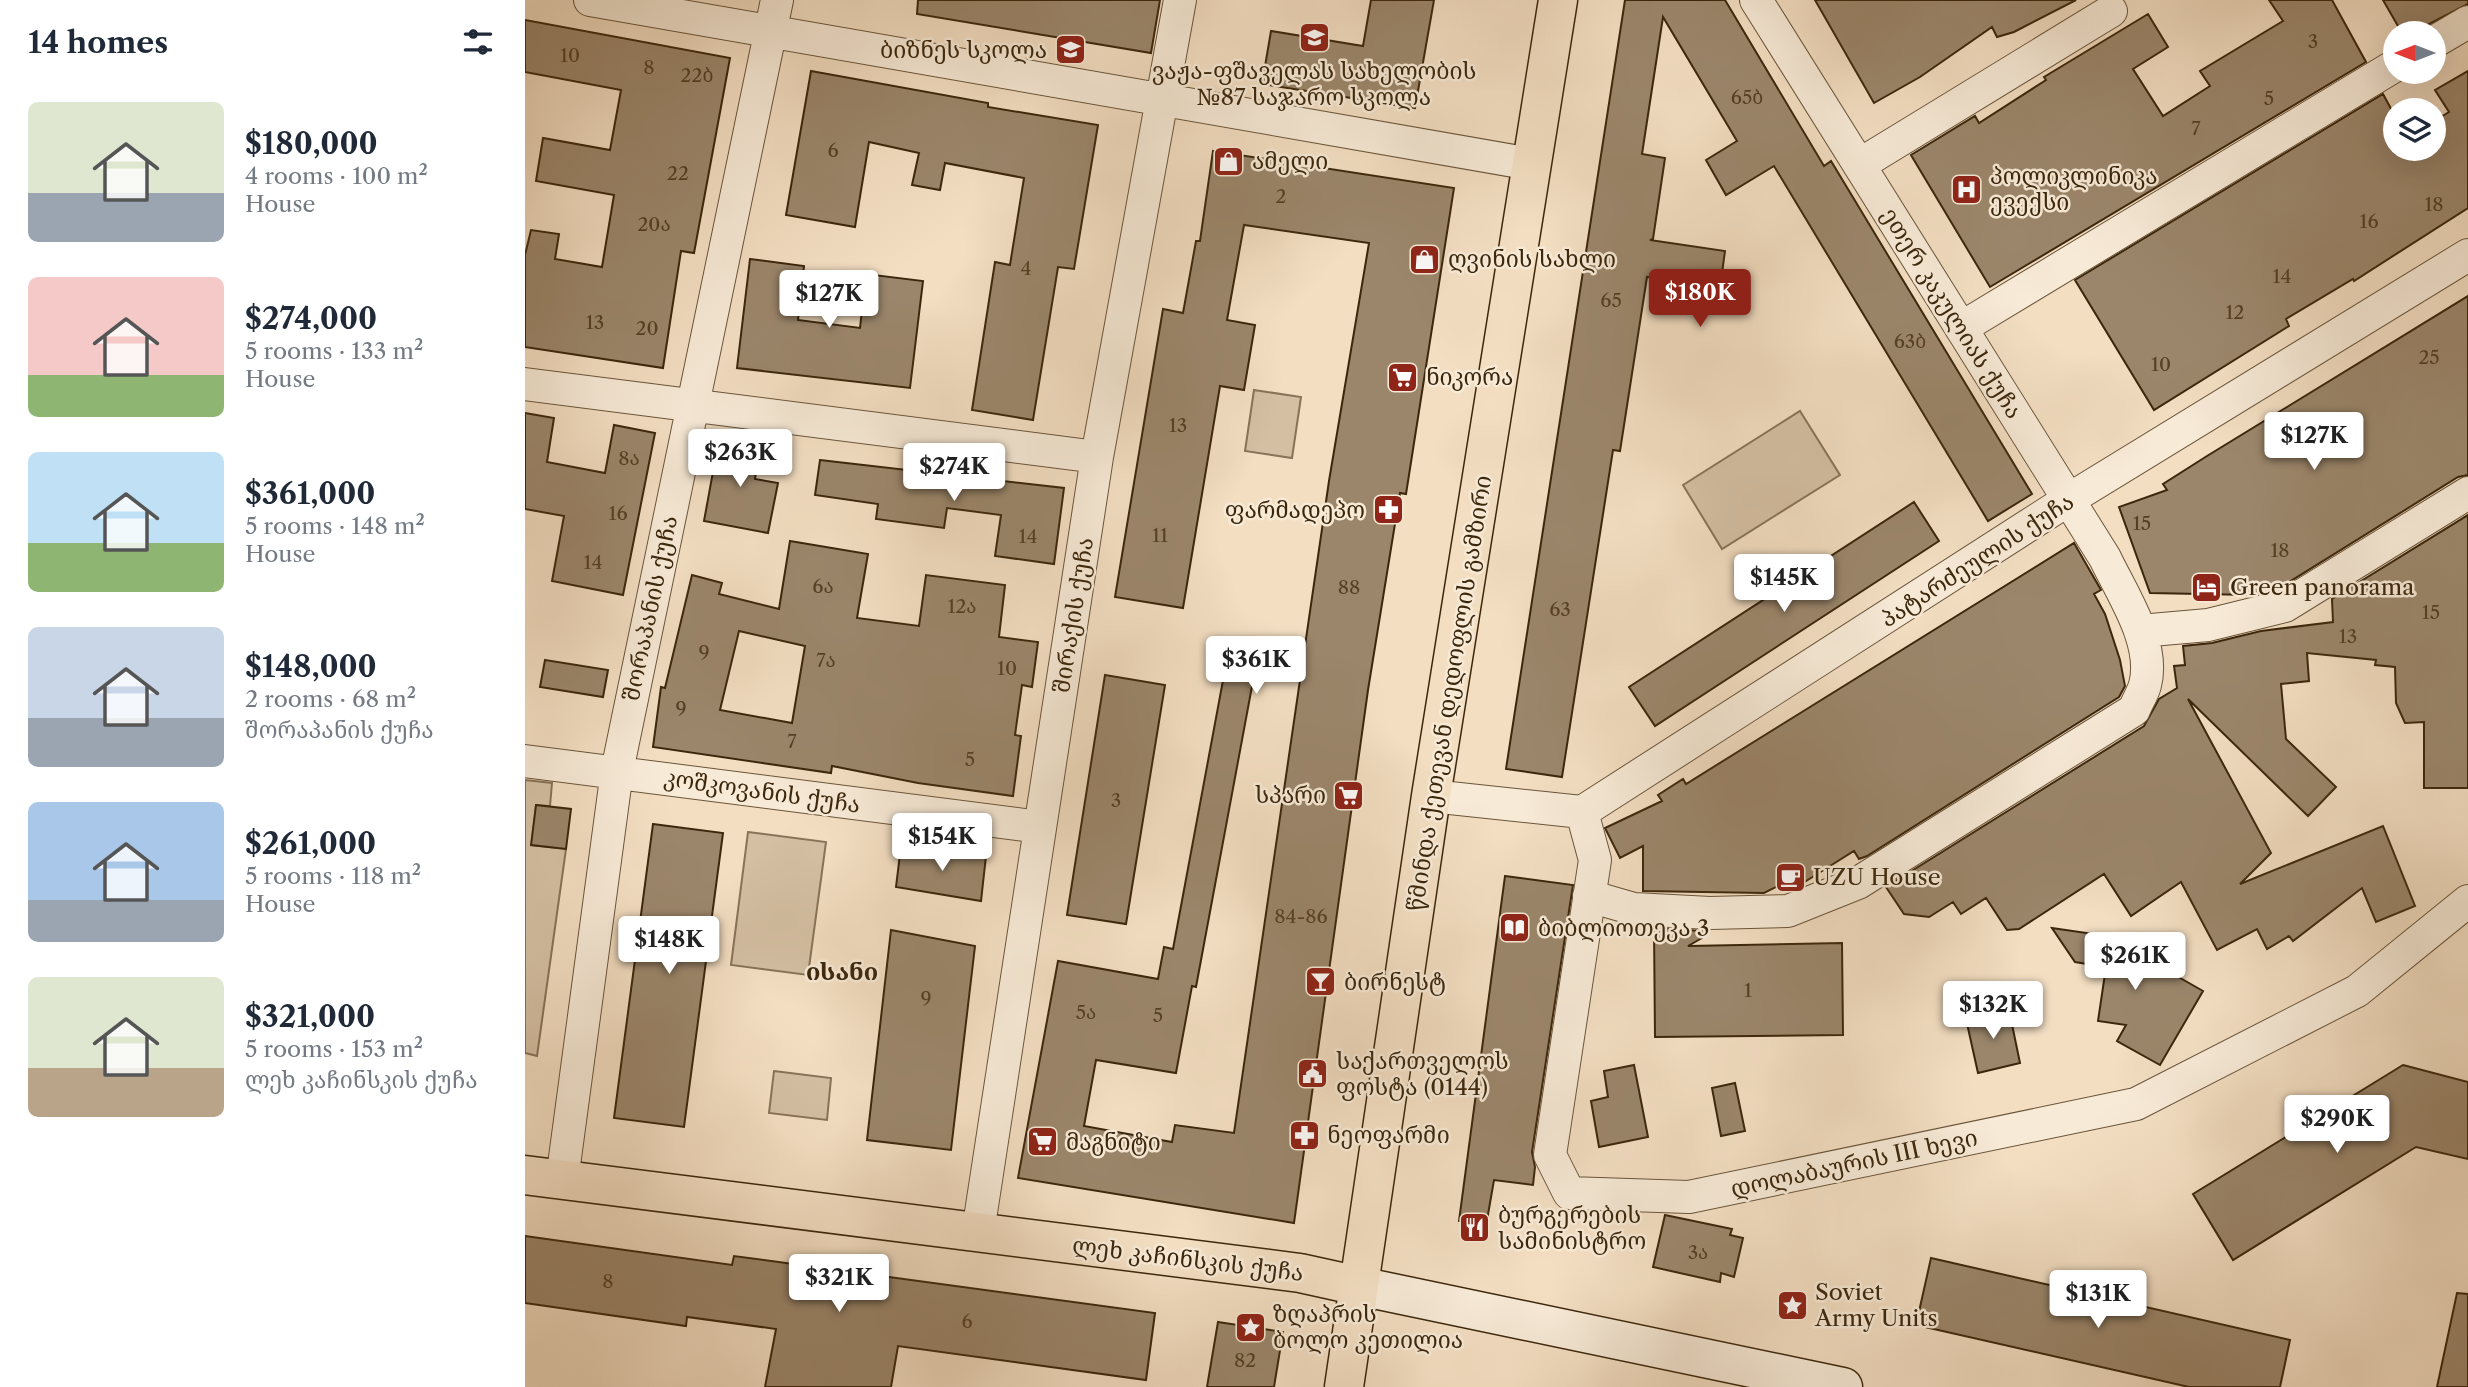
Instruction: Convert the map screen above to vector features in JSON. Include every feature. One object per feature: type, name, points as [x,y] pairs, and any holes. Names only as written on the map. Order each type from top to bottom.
[{"type":"main road","name":"წმინდა ქეთევან დედოფლის გამზირი","points":[[1344,1387],[1431,796],[1558,0]]},
{"type":"main road","name":"ლეხ კაჩინსკის ქუჩა","points":[[525,1175],[1300,1273],[1843,1387]]},
{"type":"street","points":[[590,0],[1531,164]]},
{"type":"street","name":"შორაპანის ქუჩა","points":[[562,1180],[617,771],[777,0]]},
{"type":"street","name":"შირაქის ქუჩა","points":[[978,1232],[1097,457],[1179,0]]},
{"type":"street","name":"ეთერ კაკულიას ქუჩა","points":[[1590,896],[1634,909],[1710,913],[1788,911],[1858,883],[2134,709],[2145,685],[2148,661],[2140,631],[2105,558],[1756,0]]},
{"type":"street","points":[[1859,165],[2111,11]]},
{"type":"street","points":[[2447,34],[2468,22]]},
{"type":"street","points":[[1961,328],[2383,73]]},
{"type":"street","name":"პატარძეულის ქუჩა","points":[[1581,812],[2068,500],[2468,255]]},
{"type":"street","points":[[525,384],[1097,457]]},
{"type":"street","points":[[2140,631],[2208,625],[2285,606],[2468,493]]},
{"type":"street","name":"კოშკოვანის ქუჩა","points":[[525,761],[1040,827]]},
{"type":"street","points":[[1431,796],[1581,812]]},
{"type":"street","name":"დოლაბაურის III ხევი","points":[[1581,812],[1595,860],[1550,1155],[1569,1193],[1689,1197],[2136,1104],[2357,991],[2468,901]]},
{"type":"shaded area","points":[[1254,390],[1301,397],[1292,458],[1245,451]]},
{"type":"shaded area","points":[[1800,411],[1840,475],[1722,549],[1683,485]]},
{"type":"shaded area","points":[[525,780],[552,783],[550,806],[536,805],[532,845],[566,849],[537,1056],[525,1053]]},
{"type":"shaded area","points":[[748,832],[826,842],[808,975],[731,965]]},
{"type":"shaded area","points":[[774,1071],[831,1078],[827,1120],[769,1113]]},
{"type":"building","points":[[918,0],[1160,0],[1151,53],[917,14]]},
{"type":"building","points":[[1371,0],[1434,0],[1415,108],[1262,84],[1271,31],[1363,46]]},
{"type":"building","points":[[1625,0],[1725,0],[1824,166],[1831,161],[2032,494],[1988,521],[1774,166],[1726,195],[1706,160],[1737,141],[1663,17],[1642,154],[1665,158],[1653,239],[1650,240],[1725,251],[1720,288],[1647,277],[1620,451],[1613,450],[1562,777],[1506,769]]},
{"type":"building","points":[[1815,0],[2076,0],[2014,32],[1997,37],[1992,27],[1920,77],[1874,103]]},
{"type":"building","points":[[2269,0],[2332,0],[2366,62],[1990,287],[1911,155],[1975,116],[1979,123],[2046,80],[2044,77],[2148,14],[2168,47],[2133,69],[2163,116],[2210,86],[2200,71],[2283,21]]},
{"type":"building","points":[[2383,0],[2468,0],[2468,4],[2435,21],[2395,21]]},
{"type":"building","points":[[525,20],[730,58],[694,253],[681,251],[663,368],[525,347],[525,255],[531,230],[559,234],[555,259],[602,267],[614,195],[536,181],[543,138],[610,150],[621,90],[525,72]]},
{"type":"building","points":[[811,71],[988,103],[988,107],[1098,125],[1074,269],[1058,267],[1033,420],[972,410],[995,262],[1010,265],[1024,178],[945,163],[940,190],[912,185],[919,153],[869,142],[855,227],[786,215]]},
{"type":"building","points":[[2468,71],[2468,208],[2354,281],[2353,279],[2286,319],[2289,326],[2154,410],[2075,280],[2383,94],[2385,98],[2383,98],[2383,161],[2446,161],[2446,114],[2449,112],[2446,98],[2440,98],[2435,90]]},
{"type":"building","points":[[1213,151],[1454,188],[1406,494],[1400,493],[1368,690],[1294,1223],[1018,1178],[1058,961],[1158,979],[1164,947],[1173,949],[1224,675],[1253,681],[1196,987],[1192,986],[1176,1073],[1096,1060],[1084,1126],[1172,1142],[1175,1125],[1234,1133],[1329,481],[1369,243],[1244,225],[1227,320],[1255,325],[1244,390],[1220,386],[1183,608],[1115,597],[1163,309],[1183,313],[1196,241],[1200,241]]},
{"type":"building","points":[[750,259],[804,266],[798,320],[860,328],[866,274],[923,281],[910,388],[737,368]]},
{"type":"building","points":[[2468,296],[2468,475],[2458,477],[2278,589],[2252,595],[2150,593],[2119,507],[2167,490],[2163,484]]},
{"type":"building","points":[[525,413],[554,418],[547,462],[605,473],[614,425],[655,433],[623,595],[552,581],[564,516],[525,509]]},
{"type":"building","points":[[719,439],[760,447],[755,479],[778,483],[768,533],[704,521]]},
{"type":"building","points":[[820,460],[1064,488],[1054,564],[995,556],[1001,515],[947,508],[944,528],[876,519],[878,504],[815,495]]},
{"type":"building","points":[[1914,502],[1939,541],[1655,726],[1629,687]]},
{"type":"building","points":[[2468,515],[2468,788],[2424,788],[2424,722],[2405,723],[2396,703],[2395,667],[2375,665],[2376,660],[2307,653],[2309,681],[2281,684],[2286,739],[2336,787],[2308,816],[2188,699],[2271,853],[2240,884],[2383,826],[2415,906],[2376,922],[2362,888],[2293,941],[2289,936],[2267,949],[2257,929],[2217,950],[2181,882],[2131,916],[2104,874],[2019,929],[2007,930],[1986,898],[1961,914],[1953,902],[1929,917],[1904,914],[1886,887],[2144,726],[2159,699],[2177,688],[2174,666],[2185,665],[2183,646],[2212,643],[2261,631],[2333,622],[2332,599]]},
{"type":"building","points":[[790,541],[868,554],[857,618],[919,626],[926,575],[1005,585],[999,637],[1038,642],[1032,687],[1022,685],[1015,735],[1021,736],[1013,796],[918,783],[832,766],[831,773],[653,747],[661,687],[665,688],[692,575],[722,583],[719,594],[779,609]],"holes":[[[739,631],[805,646],[792,723],[720,710]]]},
{"type":"building","points":[[2074,543],[2101,590],[2094,594],[2105,614],[2120,660],[2125,686],[2119,697],[1867,856],[1859,859],[1854,851],[1803,883],[1801,880],[1787,888],[1784,883],[1764,893],[1643,891],[1643,846],[1620,858],[1605,828],[1662,801],[1658,795],[1683,779],[1686,784]]},
{"type":"building","points":[[545,660],[608,670],[603,697],[540,687]]},
{"type":"building","points":[[1105,675],[1165,685],[1126,924],[1067,915]]},
{"type":"building","points":[[536,805],[571,809],[566,849],[531,845]]},
{"type":"building","points":[[653,824],[723,833],[684,1127],[614,1118]]},
{"type":"building","points":[[901,846],[986,856],[981,901],[896,887]]},
{"type":"building","points":[[1505,876],[1573,885],[1532,1152],[1535,1167],[1533,1185],[1494,1180],[1486,1226],[1459,1221]]},
{"type":"building","points":[[1654,928],[1702,931],[1702,938],[1688,946],[1842,943],[1843,1035],[1655,1037]]},
{"type":"building","points":[[2052,928],[2135,940],[2133,951],[2203,991],[2160,1065],[2117,1041],[2126,1025],[2098,1021],[2106,967],[2075,962]]},
{"type":"building","points":[[891,930],[975,946],[951,1150],[867,1140]]},
{"type":"building","points":[[2009,1010],[2020,1063],[1978,1073],[1966,1019]]},
{"type":"building","points":[[1634,1065],[1648,1137],[1599,1147],[1591,1101],[1608,1097],[1604,1071]]},
{"type":"building","points":[[2403,1065],[2468,1082],[2468,1159],[2416,1147],[2233,1260],[2193,1194]]},
{"type":"building","points":[[1735,1083],[1745,1131],[1721,1136],[1712,1088]]},
{"type":"building","points":[[1665,1215],[1732,1229],[1730,1235],[1743,1238],[1734,1277],[1721,1273],[1720,1282],[1653,1267]]},
{"type":"building","points":[[525,1236],[732,1265],[734,1256],[1155,1313],[1146,1380],[898,1346],[891,1387],[765,1387],[776,1329],[687,1317],[686,1326],[525,1303]]},
{"type":"building","points":[[1931,1258],[2290,1340],[2280,1387],[2189,1387],[1916,1325]]},
{"type":"building","points":[[2457,1293],[2468,1294],[2468,1387],[2437,1387]]},
{"type":"building","points":[[1218,1322],[1283,1332],[1274,1387],[1207,1387]]},
{"type":"place","name":"ვაჟა-ფშაველას სახელობის №87 საჯარო სკოლა","points":[[1314,37]]},
{"type":"place","name":"ბიზნეს სკოლა","points":[[1070,50]]},
{"type":"place","name":"ამელი","points":[[1229,161]]},
{"type":"place","name":"პოლიკლინიკა ევექსი","points":[[1967,189]]},
{"type":"place","name":"ღვინის სახლი","points":[[1425,259]]},
{"type":"place","name":"ნიკორა","points":[[1403,377]]},
{"type":"place","name":"ფარმადეპო","points":[[1388,510]]},
{"type":"place","name":"Green panorama","points":[[2207,587]]},
{"type":"place","name":"სპარი","points":[[1349,795]]},
{"type":"place","name":"UZU House","points":[[1790,877]]},
{"type":"place","name":"ბიბლიოთეკა 3","points":[[1515,928]]},
{"type":"place","name":"ბირნესტ","points":[[1321,982]]},
{"type":"place","name":"საქართველოს ფოსტა (0144)","points":[[1313,1074]]},
{"type":"place","name":"ნეოფარმი","points":[[1304,1135]]},
{"type":"place","name":"მაგნიტი","points":[[1043,1142]]},
{"type":"place","name":"ბურგერების სამინისტრო","points":[[1475,1228]]},
{"type":"place","name":"Soviet Army Units","points":[[1792,1305]]},
{"type":"place","name":"ზღაპრის ბოლო კეთილია","points":[[1250,1327]]},
{"type":"district","name":"ისანი","points":[[842,972]]}]
